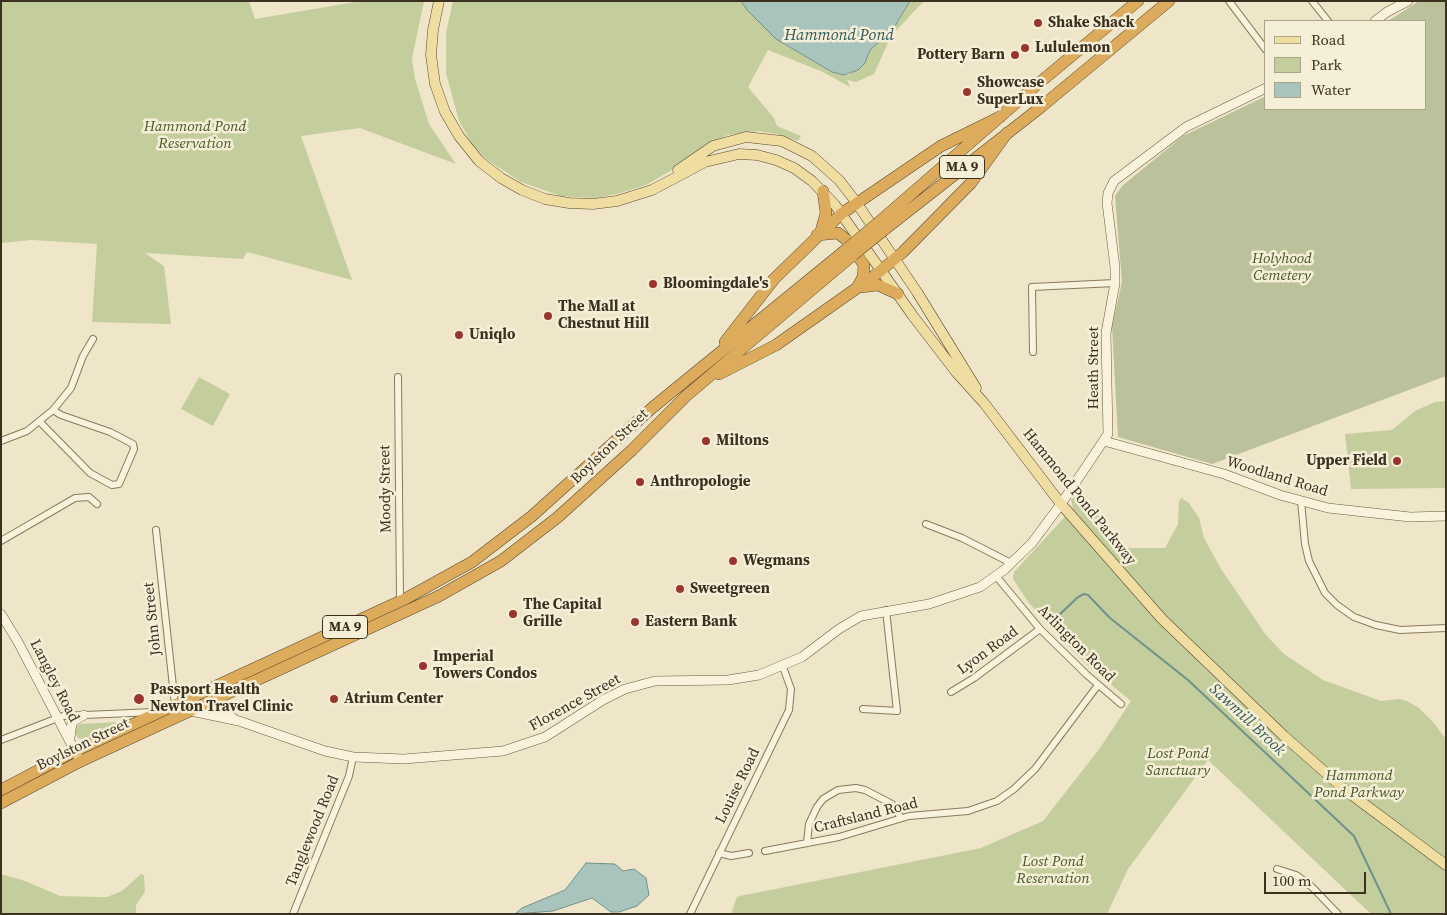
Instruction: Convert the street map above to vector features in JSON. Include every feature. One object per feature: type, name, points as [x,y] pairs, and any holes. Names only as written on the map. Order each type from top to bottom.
[{"type":"highway","name":"Boylston Street","points":[[1,790],[160,712],[400,602],[451,575],[502,541],[882,226],[1000,116],[1138,1]]},
{"type":"highway","name":"Boylston Street","points":[[882,226],[1006,133],[1169,1]]},
{"type":"highway","points":[[699,377],[774,280],[841,214],[941,146],[1000,116]]},
{"type":"highway","points":[[699,377],[769,349],[881,270],[971,183],[1006,133]]},
{"type":"highway","points":[[819,234],[826,213],[823,192]]},
{"type":"highway","points":[[819,234],[842,235],[861,257],[864,265],[863,277],[853,291]]},
{"type":"highway","points":[[853,291],[867,286],[878,285],[898,294]]},
{"type":"highway","name":"Boylston Street","points":[[1,803],[76,752],[191,710],[218,698],[439,596],[501,561],[558,517],[699,377]]},
{"type":"main road","name":"Hammond Pond Parkway","points":[[440,1],[431,46],[436,87],[445,112],[456,133],[474,156],[489,170],[511,184],[534,195],[575,204],[617,201],[640,194],[716,158],[749,155],[771,158],[790,166],[808,178],[823,192],[841,214],[956,372],[984,403],[1061,504],[1162,619],[1229,685],[1344,789],[1446,866]]},
{"type":"main road","name":"Hammond Pond Parkway","points":[[662,184],[693,158],[713,146],[732,139],[758,137],[782,141],[806,151],[835,176],[856,202],[895,258],[984,403]]},
{"type":"street","points":[[1229,1],[1264,47]]},
{"type":"street","points":[[1312,1],[1327,20]]},
{"type":"street","points":[[1376,20],[1408,1]]},
{"type":"street","name":"Heath Street","points":[[884,610],[922,605],[955,597],[980,587],[996,576],[1032,543],[1061,504],[1104,441],[1108,425],[1106,333],[1115,283],[1107,203],[1108,193],[1114,182],[1186,127],[1264,89]]},
{"type":"street","points":[[1033,352],[1032,287],[1115,283]]},
{"type":"street","points":[[1,441],[18,436],[40,422],[53,410],[71,388],[83,356],[93,339]]},
{"type":"street","name":"Moody Street","points":[[398,377],[400,602]]},
{"type":"street","points":[[40,422],[90,473],[112,485],[119,484],[134,449],[133,444],[110,432],[53,410]]},
{"type":"street","name":"Woodland Road","points":[[1104,441],[1128,450],[1224,474],[1301,501],[1360,512],[1410,517],[1446,516]]},
{"type":"street","points":[[1,541],[75,498],[90,496],[97,504]]},
{"type":"street","points":[[1301,501],[1305,544],[1309,561],[1325,592],[1337,605],[1354,617],[1376,625],[1400,630],[1446,628]]},
{"type":"street","points":[[926,524],[962,538],[1011,563]]},
{"type":"street","name":"John Street","points":[[156,530],[175,705]]},
{"type":"street","name":"Arlington Road","points":[[996,576],[1040,628],[1098,685],[1121,704]]},
{"type":"street","points":[[863,709],[897,711],[884,610]]},
{"type":"street","name":"Florence Street","points":[[191,710],[239,721],[325,751],[353,756],[404,759],[511,750],[545,737],[603,700],[635,686],[666,680],[739,679],[784,667],[810,651],[855,618],[884,610]]},
{"type":"street","name":"Langley Road","points":[[1,614],[18,642],[76,752]]},
{"type":"street","name":"Lyon Road","points":[[951,692],[974,678],[1040,628]]},
{"type":"street","name":"Louise Road","points":[[690,914],[789,710],[791,689],[784,667]]},
{"type":"street","name":"Craftsland Road","points":[[765,851],[849,834],[901,818],[988,806],[1005,796],[1043,759],[1098,685]]},
{"type":"street","name":"Florence Street","points":[[218,698],[224,711],[239,721]]},
{"type":"street","points":[[1,740],[58,718],[160,712]]},
{"type":"street","points":[[76,752],[70,725],[74,720],[84,715]]},
{"type":"street","name":"Tanglewood Road","points":[[294,914],[349,776],[353,756]]},
{"type":"street","points":[[807,843],[808,824],[817,807],[823,799],[838,790],[856,788],[865,790],[892,804],[901,818]]},
{"type":"street","points":[[719,853],[731,856],[749,854]]},
{"type":"street","points":[[1277,869],[1296,875],[1312,887],[1338,914]]},
{"type":"green space","name":"Hammond Pond Reservation","points":[[1,1],[249,1],[255,19],[361,1],[424,1],[412,59],[415,79],[429,124],[456,164],[360,128],[301,136],[352,280],[247,252],[243,259],[145,253],[164,266],[171,324],[92,322],[97,244],[32,240],[1,243]]},
{"type":"green space","points":[[453,1],[741,1],[747,10],[785,45],[832,72],[849,75],[868,57],[870,50],[899,20],[910,1],[924,1],[891,36],[874,74],[856,82],[847,80],[850,87],[823,72],[768,50],[748,87],[774,118],[777,126],[801,136],[798,141],[777,134],[758,131],[728,135],[706,145],[672,170],[646,185],[617,194],[595,198],[561,196],[521,182],[486,159],[473,145],[459,121],[446,73],[446,33]]},
{"type":"green space","name":"Holyhood Cemetery","points":[[1419,1],[1446,1],[1446,376],[1212,464],[1118,437],[1112,326],[1122,282],[1115,196],[1122,186],[1183,136],[1264,97],[1264,110],[1427,110],[1427,20],[1390,20]]},
{"type":"green space","points":[[199,377],[230,394],[213,426],[181,409]]},
{"type":"green space","name":"Upper Field","points":[[1446,401],[1446,488],[1351,489],[1345,434],[1392,430],[1415,411],[1435,402]]},
{"type":"green space","name":"Hammond Pond Parkway","points":[[1077,489],[1125,548],[1165,548],[1178,524],[1179,501],[1181,498],[1188,502],[1199,518],[1204,538],[1221,569],[1266,635],[1284,654],[1323,680],[1381,701],[1399,699],[1407,701],[1419,708],[1433,722],[1446,739],[1446,914],[1371,914],[1208,760],[1128,869],[1107,914],[731,914],[737,897],[740,896],[981,848],[1043,821],[1100,748],[1131,701],[1086,664],[1029,603],[1013,579],[1014,572],[1073,508],[1071,500]]},
{"type":"green space","points":[[116,722],[117,724],[83,739],[78,738],[75,732],[76,727],[80,724]]},
{"type":"green space","points":[[1,874],[25,881],[60,896],[107,897],[122,891],[141,874],[144,875],[145,892],[136,905],[136,914],[1,914]]},
{"type":"water","name":"Hammond Pond","points":[[741,1],[910,1],[892,31],[870,50],[865,63],[858,70],[844,75],[832,72],[776,39],[747,10]]},
{"type":"water","points":[[586,863],[615,864],[623,871],[634,869],[646,878],[649,895],[637,906],[619,912],[611,912],[592,898],[553,911],[515,914],[522,908],[565,890]]},
{"type":"waterway","name":"Sawmill Brook","points":[[1056,618],[1078,597],[1084,594],[1088,595],[1110,618],[1188,680],[1354,836],[1391,914]]},
{"type":"place","name":"Shake Shack","points":[[1038,23]]},
{"type":"place","name":"Lululemon","points":[[1025,48]]},
{"type":"place","name":"Pottery Barn","points":[[1015,55]]},
{"type":"place","name":"Showcase SuperLux","points":[[967,92]]},
{"type":"place","name":"Bloomingdale's","points":[[653,284]]},
{"type":"place","name":"The Mall at Chestnut Hill","points":[[548,316]]},
{"type":"place","name":"Uniqlo","points":[[459,335]]},
{"type":"place","name":"Miltons","points":[[706,441]]},
{"type":"place","name":"Upper Field","points":[[1397,461]]},
{"type":"place","name":"Anthropologie","points":[[640,482]]},
{"type":"place","name":"Wegmans","points":[[733,561]]},
{"type":"place","name":"Sweetgreen","points":[[680,589]]},
{"type":"place","name":"The Capital Grille","points":[[513,614]]},
{"type":"place","name":"Eastern Bank","points":[[635,622]]},
{"type":"place","name":"Imperial Towers Condos","points":[[423,666]]},
{"type":"place","name":"Passport Health Newton Travel Clinic","points":[[139,699]]},
{"type":"place","name":"Atrium Center","points":[[334,699]]},
{"type":"park label","name":"Lost Pond Sanctuary","points":[[1178,762]]},
{"type":"park label","name":"Lost Pond Reservation","points":[[1053,870]]}]
